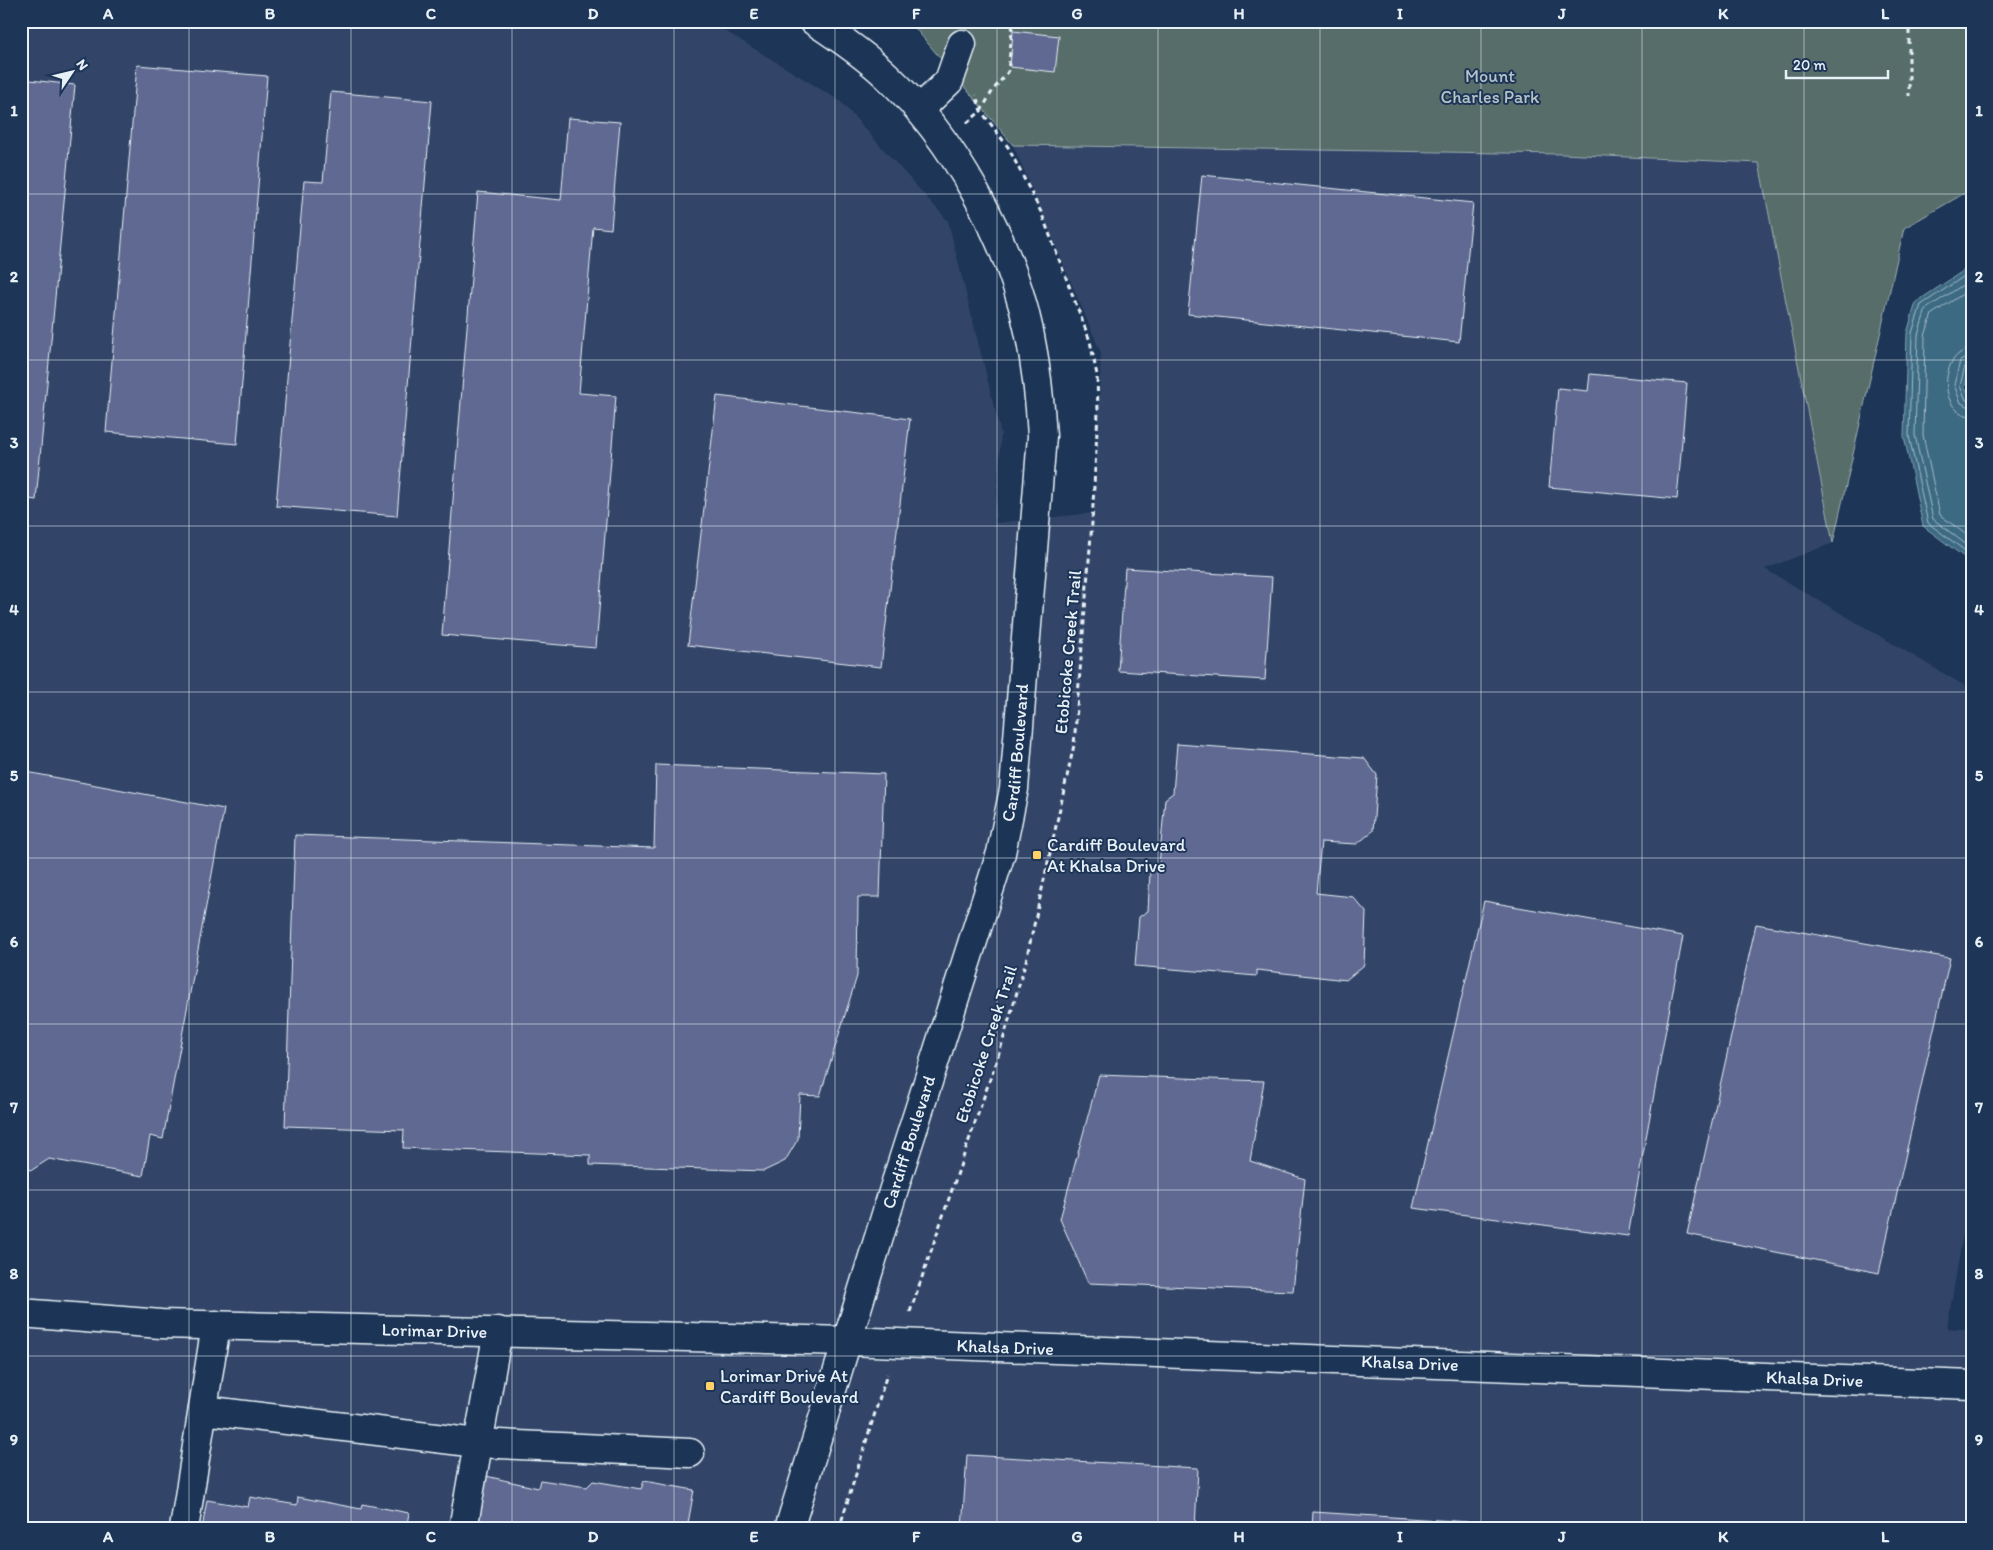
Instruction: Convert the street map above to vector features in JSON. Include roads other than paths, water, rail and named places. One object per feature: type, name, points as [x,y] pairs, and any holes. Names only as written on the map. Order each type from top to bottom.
[{"type":"street","name":"Cardiff Boulevard","points":[[789,1529],[896,1182],[1001,853],[1014,789],[1042,436],[1040,400],[1029,330],[1016,287],[1001,248],[979,202],[944,142],[919,110],[881,70],[853,47],[814,21]]},
{"type":"street","points":[[919,110],[949,81],[962,44]]},
{"type":"street","name":"Lorimar Drive","points":[[21,1313],[154,1324],[848,1341]]},
{"type":"street","points":[[184,1529],[216,1325]]},
{"type":"street","points":[[463,1529],[498,1332]]},
{"type":"street","name":"Khalsa Drive","points":[[848,1341],[1971,1385]]},
{"type":"street","points":[[203,1410],[477,1443],[690,1453]]},
{"type":"water","points":[[1972,265],[1972,359],[1965,386],[1972,402],[1972,563],[1923,526],[1904,436],[1907,333],[1916,302]]},
{"type":"place","name":"Cardiff Boulevard At Khalsa Drive","points":[[1037,855]]},
{"type":"place","name":"Lorimar Drive At Cardiff Boulevard","points":[[710,1386]]},
{"type":"park label","name":"Mount Charles Park","points":[[1490,86]]}]
